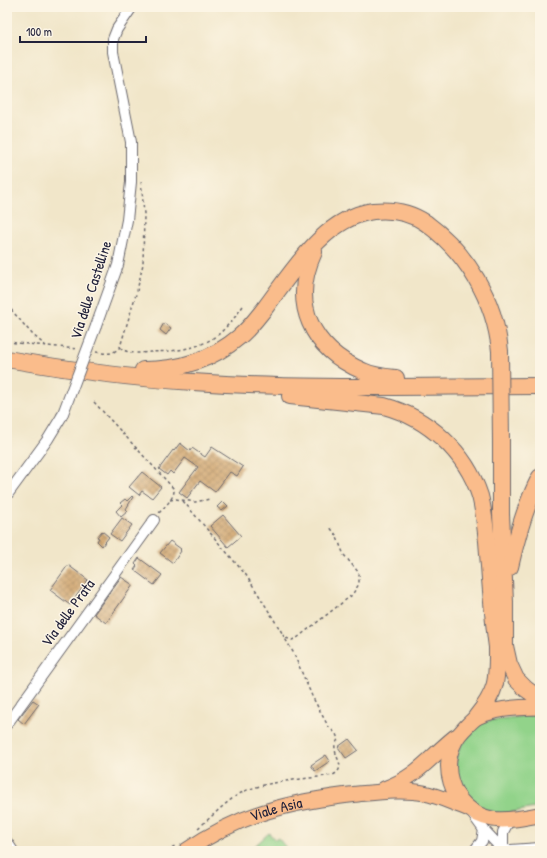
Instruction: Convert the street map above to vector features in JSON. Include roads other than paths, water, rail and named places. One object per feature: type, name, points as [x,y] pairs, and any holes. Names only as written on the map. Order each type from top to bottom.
[{"type":"highway","points":[[98,373],[176,367],[198,361],[220,351],[248,328],[306,254],[333,228],[347,220],[372,212],[387,210],[403,213],[420,219],[426,223],[449,243],[469,266],[491,309],[499,340],[501,514],[505,602],[505,641],[508,664],[512,672],[520,684],[540,699]]},
{"type":"highway","points":[[322,238],[306,273],[304,302],[309,320],[318,338],[324,345],[344,361],[363,372],[479,386]]},
{"type":"highway","points":[[7,359],[98,373],[180,381],[257,385],[540,386]]},
{"type":"highway","points":[[7,370],[56,378],[124,386],[186,391],[290,396],[540,396]]},
{"type":"highway","points":[[290,396],[384,406],[395,409],[408,414],[427,425],[454,449],[463,462],[480,495],[489,559],[497,647]]},
{"type":"highway","points":[[505,602],[509,571],[520,527],[527,505],[540,477]]},
{"type":"highway","points":[[476,717],[488,702],[493,692],[496,678],[501,514]]},
{"type":"main road","points":[[468,808],[454,791],[448,773],[448,761],[451,749],[460,733],[476,717],[503,710],[540,707]]},
{"type":"main road","name":"Viale Asia","points":[[373,792],[394,785],[410,777],[460,733]]},
{"type":"main road","name":"Viale Asia","points":[[183,847],[209,837],[250,817],[274,809],[298,803],[373,792],[402,791],[424,793],[468,808],[476,814],[493,819],[510,819],[540,815]]},
{"type":"street","name":"Via delle Castelline","points":[[7,496],[48,439],[62,416],[118,265],[130,190],[132,157],[131,142],[113,52],[113,38],[117,29],[132,7]]},
{"type":"street","name":"Via delle Prata","points":[[7,724],[154,520]]},
{"type":"street","points":[[468,808],[499,851]]},
{"type":"street","points":[[499,851],[503,832],[510,819]]},
{"type":"street","points":[[474,851],[482,841],[484,830]]},
{"type":"street","points":[[7,842],[13,851]]},
{"type":"street","points":[[499,851],[540,848]]}]
